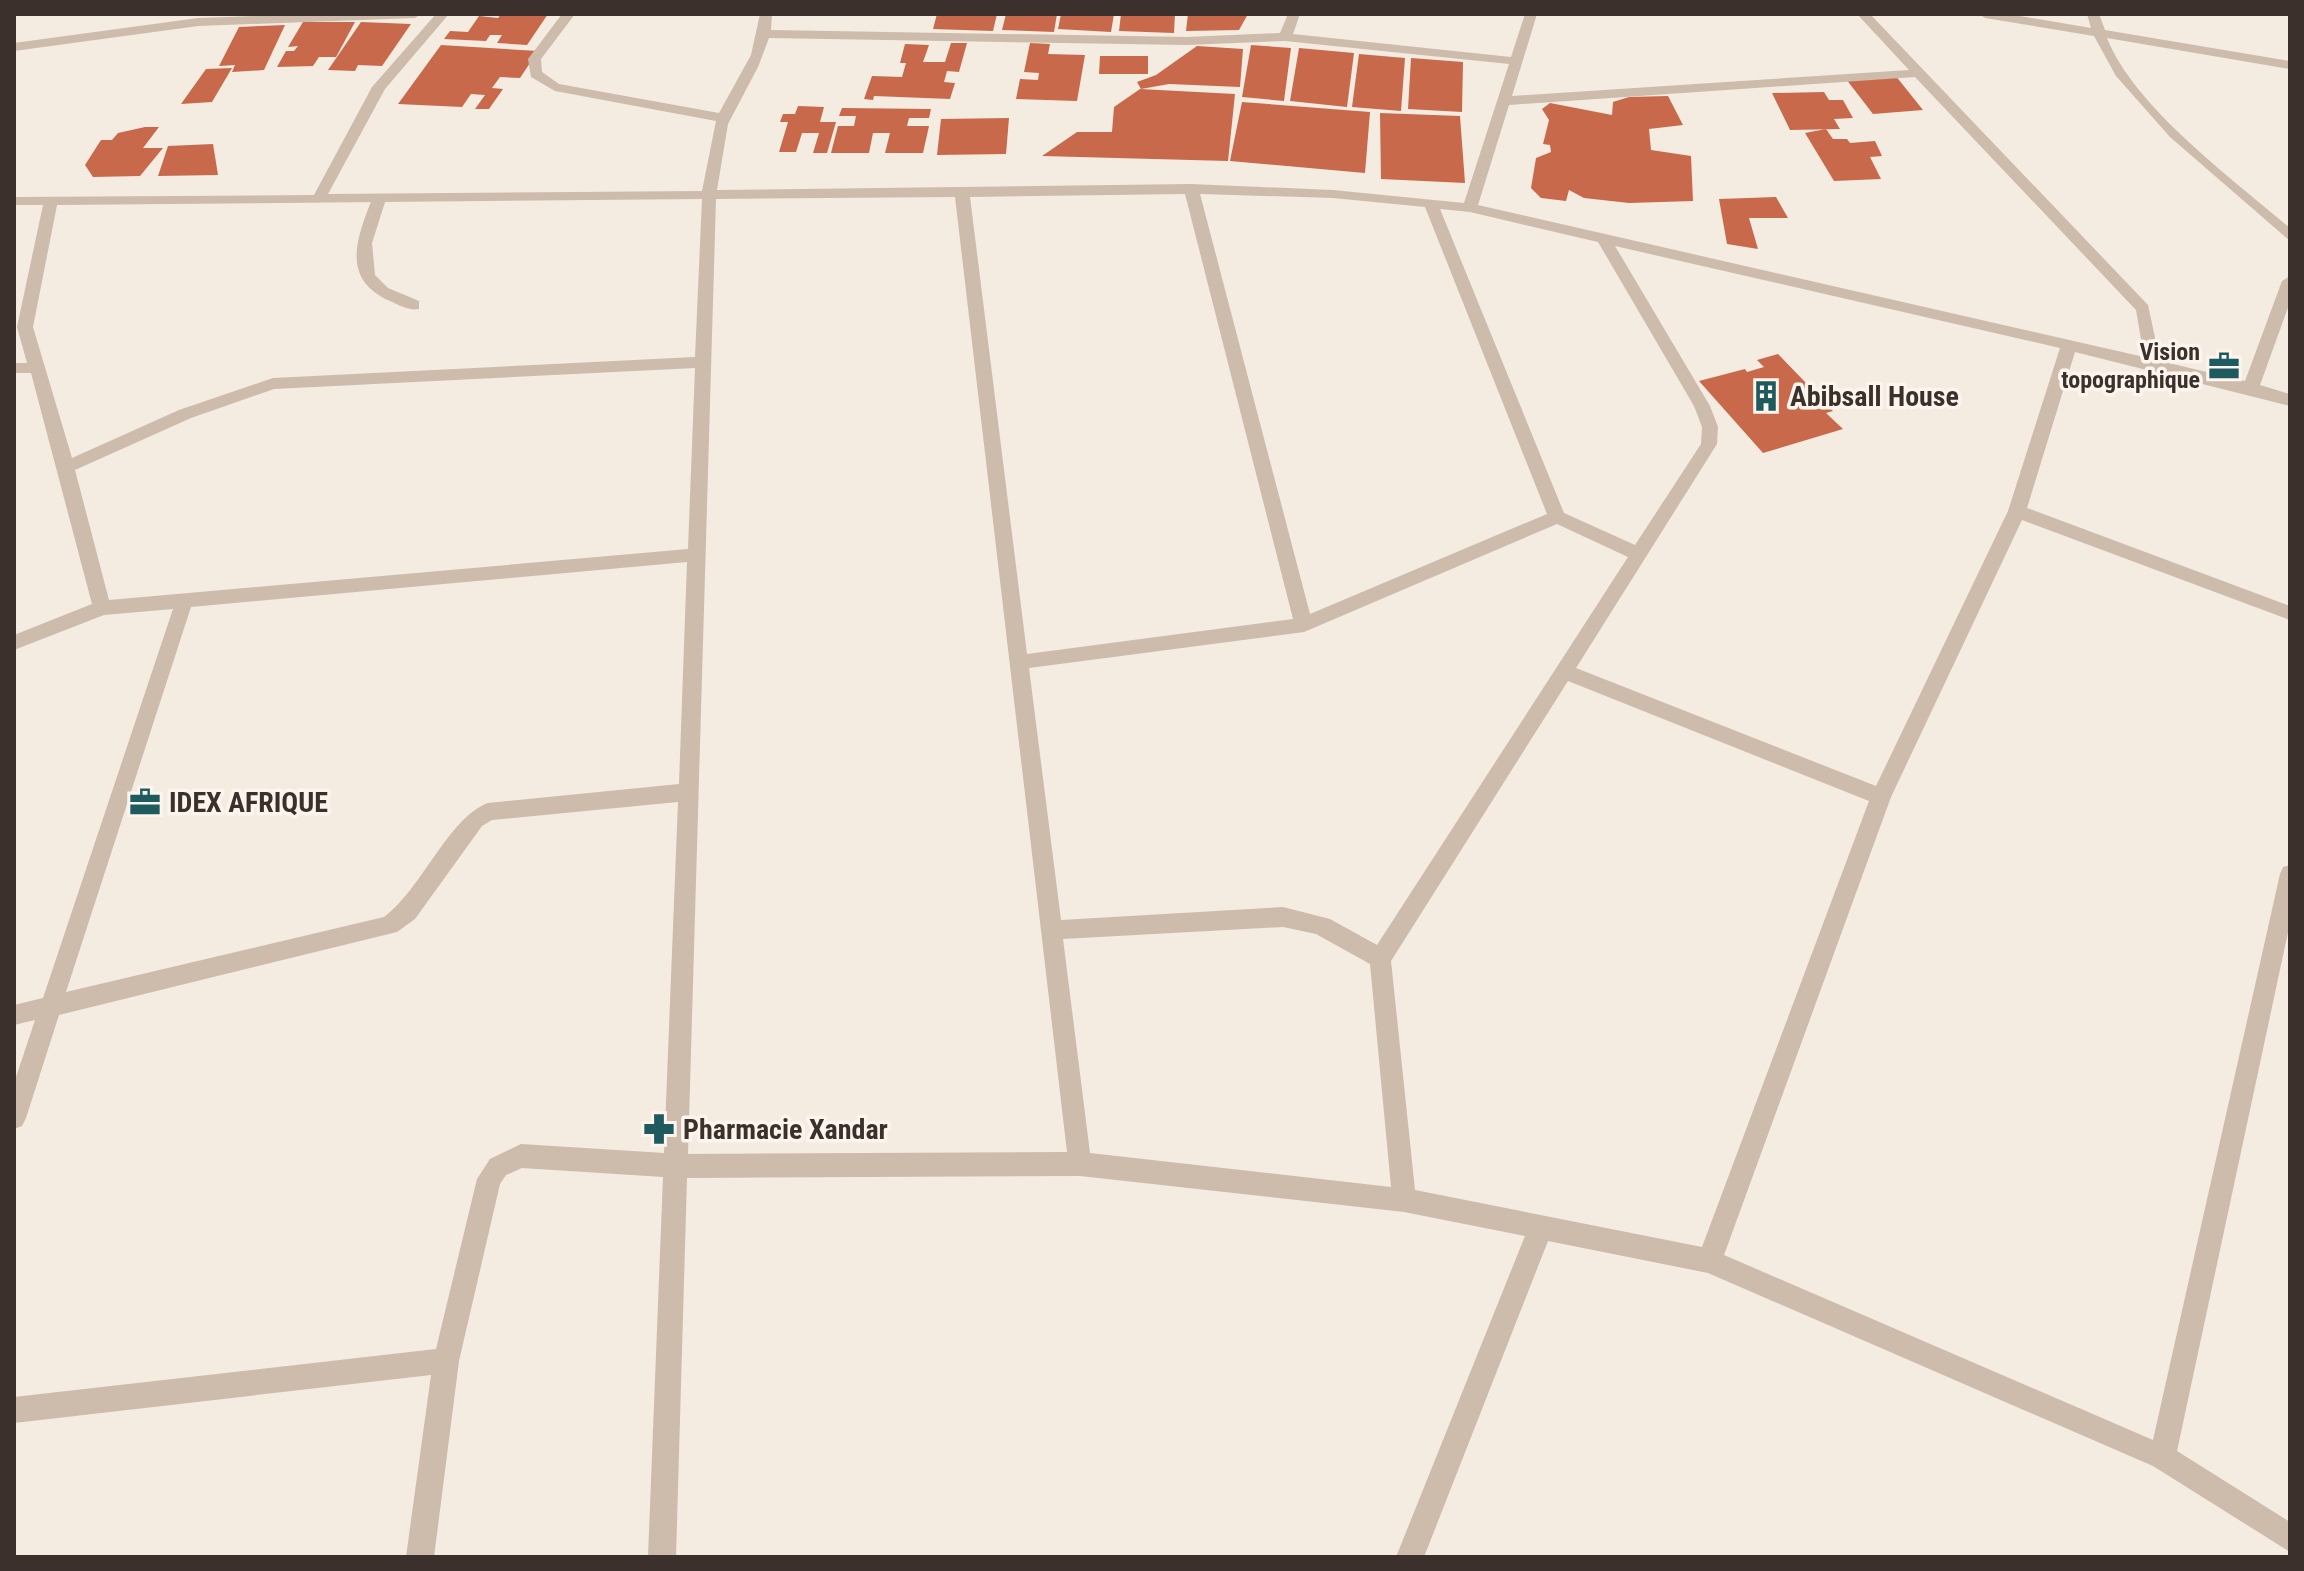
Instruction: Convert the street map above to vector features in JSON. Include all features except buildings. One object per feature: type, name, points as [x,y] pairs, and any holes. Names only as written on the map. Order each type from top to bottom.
[{"type":"street","points":[[14,47],[198,22],[415,14]]},
{"type":"street","points":[[318,200],[379,87],[443,14]]},
{"type":"street","points":[[569,14],[534,59],[536,74],[555,87],[723,118]]},
{"type":"street","points":[[662,1557],[709,194],[723,118],[754,68],[766,34],[766,14]]},
{"type":"street","points":[[1285,37],[1294,14]]},
{"type":"street","points":[[1470,208],[1531,14]]},
{"type":"street","points":[[1863,14],[2143,309],[2153,365]]},
{"type":"street","points":[[1985,14],[2290,65]]},
{"type":"street","points":[[2093,14],[2096,31],[2140,100],[2290,236]]},
{"type":"street","points":[[766,34],[1187,41],[1285,37],[1516,61]]},
{"type":"street","points":[[1503,101],[1917,73]]},
{"type":"street","points":[[1191,188],[1304,625]]},
{"type":"street","points":[[14,201],[962,193],[1191,188],[1430,202],[1470,208],[2069,345],[2290,400]]},
{"type":"street","points":[[962,193],[1080,1164]]},
{"type":"street","points":[[379,199],[364,244],[364,268],[375,286],[414,305]]},
{"type":"street","points":[[51,201],[25,327],[66,467],[102,608]]},
{"type":"street","points":[[1430,202],[1557,517],[1638,554]]},
{"type":"street","points":[[1404,1200],[1380,959],[1709,444],[1710,427],[1702,406],[1603,238]]},
{"type":"street","points":[[2251,388],[2290,281]]},
{"type":"street","points":[[1709,1261],[1881,797],[2017,511],[2069,345]]},
{"type":"street","points":[[66,467],[185,414],[273,384],[703,362]]},
{"type":"street","points":[[14,368],[35,368]]},
{"type":"street","points":[[2017,511],[2290,613]]},
{"type":"street","points":[[1021,662],[1304,625],[1557,517]]},
{"type":"street","points":[[14,643],[102,608],[696,555]]},
{"type":"street","points":[[14,1118],[184,602]]},
{"type":"street","points":[[1563,671],[1881,797]]},
{"type":"street","points":[[14,1015],[389,925],[407,912],[475,820],[488,812],[688,792]]},
{"type":"street","points":[[2162,1457],[2290,874]]},
{"type":"street","points":[[1052,930],[1283,917],[1307,919],[1331,929],[1380,959]]},
{"type":"street","points":[[420,1557],[446,1361],[489,1179],[498,1167],[521,1156],[675,1166],[1080,1164],[1404,1200],[1709,1261],[2162,1457],[2290,1538]]},
{"type":"street","points":[[1410,1557],[1541,1227]]},
{"type":"street","points":[[14,1410],[446,1361]]},
{"type":"place","name":"Vision topographique","points":[[2224,366]]},
{"type":"place","name":"Abibsall House","points":[[1766,396]]},
{"type":"place","name":"IDEX AFRIQUE","points":[[145,802]]},
{"type":"place","name":"Pharmacie Xandar","points":[[659,1129]]}]
